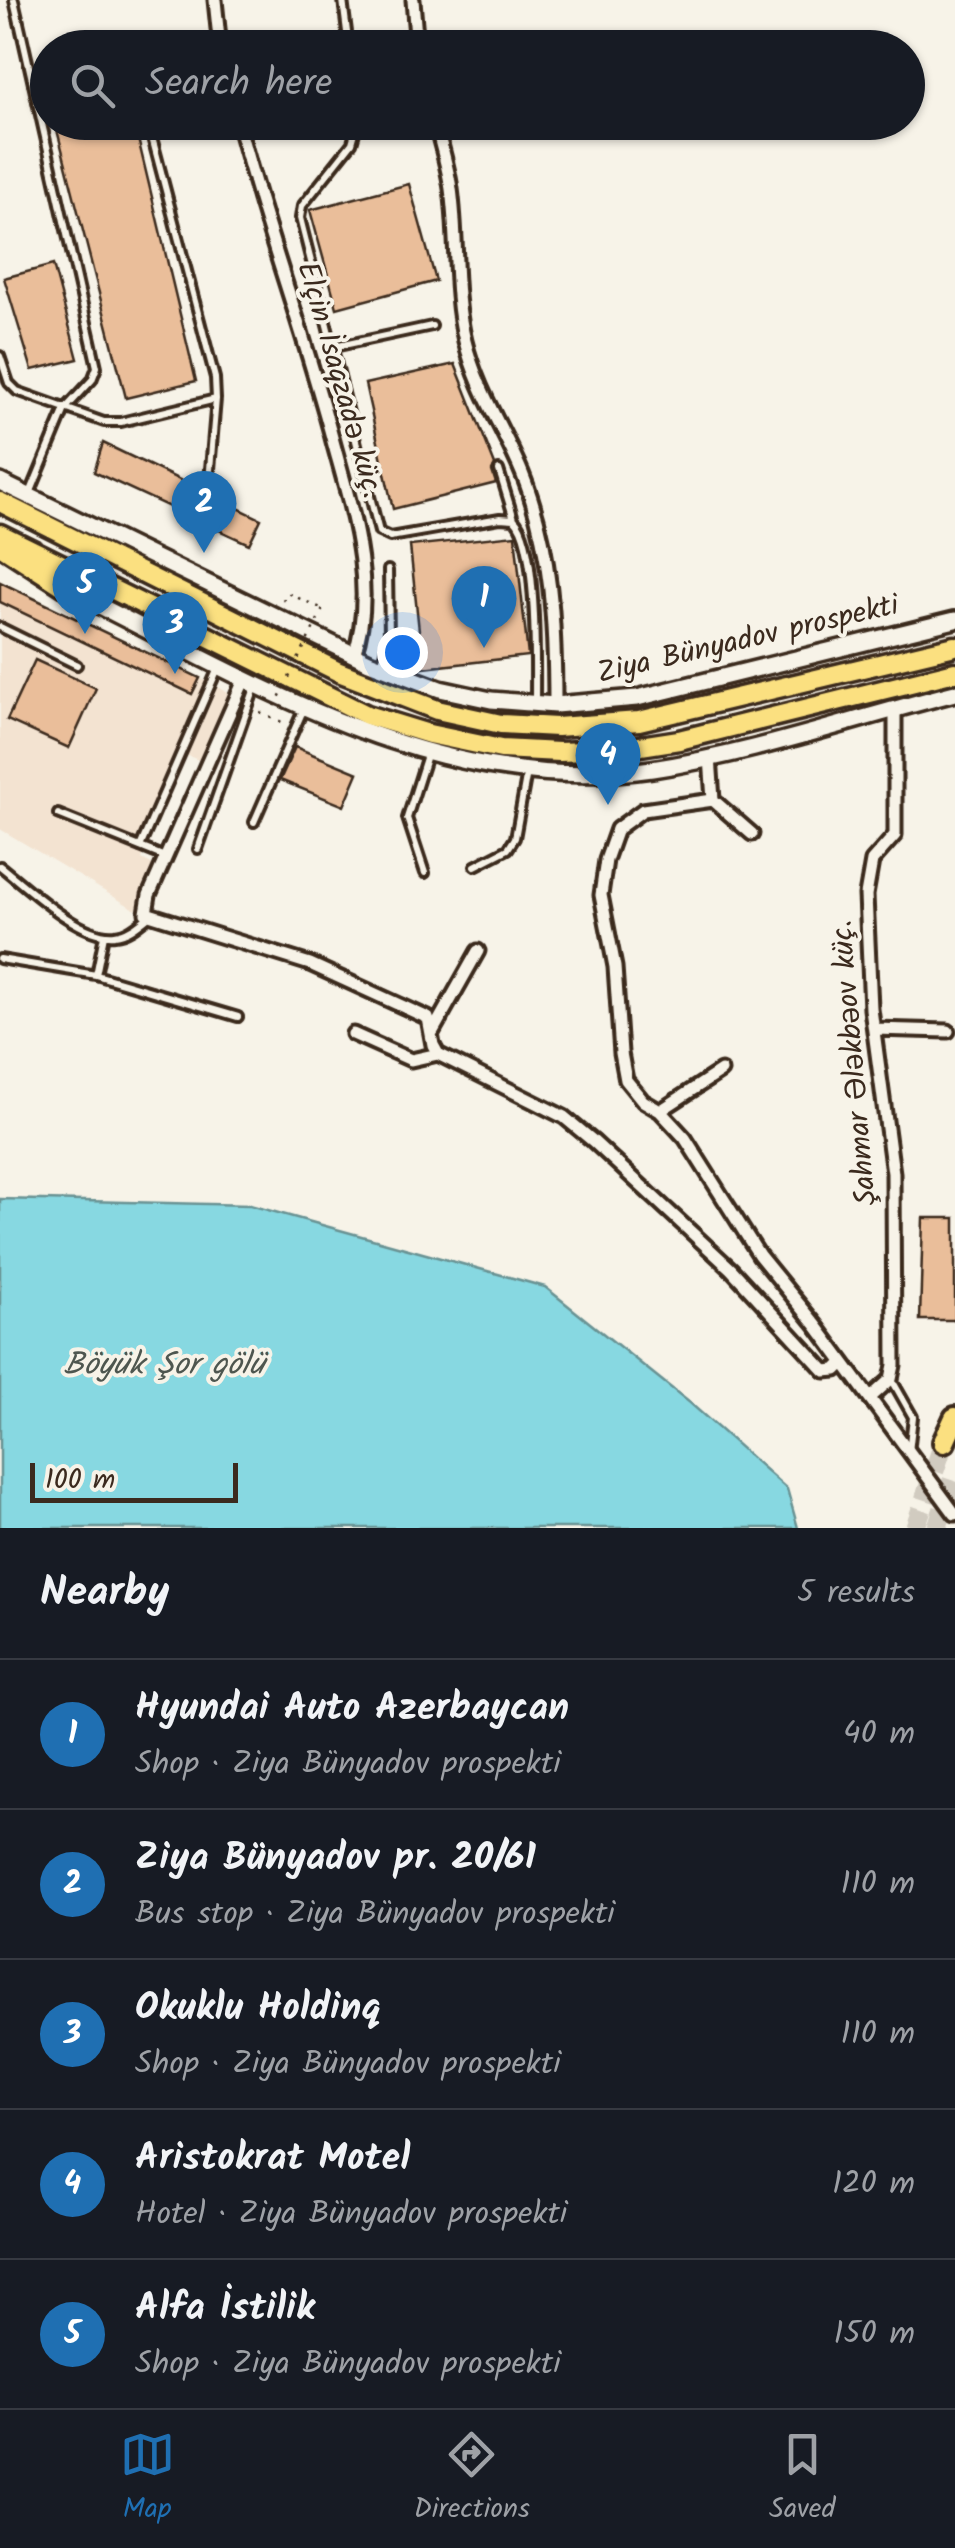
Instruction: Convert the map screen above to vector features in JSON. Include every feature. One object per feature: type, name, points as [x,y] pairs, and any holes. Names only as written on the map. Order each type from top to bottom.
[{"type":"highway","points":[[944,1442],[955,1418]]},
{"type":"main road","name":"Ziya Bünyadov prospekti","points":[[0,482],[380,666],[440,689],[535,706],[604,703],[669,692],[955,620]]},
{"type":"main road","points":[[0,490],[93,549]]},
{"type":"main road","name":"Ziya Bünyadov prospekti","points":[[0,502],[339,672],[437,710],[501,724],[613,724],[673,714],[955,646]]},
{"type":"main road","points":[[0,534],[341,703],[470,744]]},
{"type":"main road","points":[[0,545],[74,592]]},
{"type":"main road","points":[[0,556],[250,681],[298,711],[411,738],[559,752],[642,747],[955,672]]},
{"type":"main road","points":[[339,672],[444,698],[535,706]]},
{"type":"main road","points":[[331,720],[461,762],[527,772],[616,772],[710,757],[955,693]]},
{"type":"street","points":[[214,0],[218,30]]},
{"type":"street","points":[[413,0],[416,30]]},
{"type":"street","name":"Elçin İsaqzadə küç.","points":[[243,140],[318,384],[351,510],[364,609],[354,655]]},
{"type":"street","points":[[440,140],[451,185],[453,255],[464,337],[479,388],[522,474],[542,536],[554,642],[555,706]]},
{"type":"street","points":[[250,681],[144,909],[149,916],[310,964],[428,1018],[438,1054],[564,1117],[731,1269],[825,1371],[836,1370],[844,1363]]},
{"type":"street","name":"Şahmar Ələkbəov küç.","points":[[891,1380],[893,1173],[868,976],[866,896],[872,861],[895,835],[895,708]]},
{"type":"street","points":[[710,757],[712,800],[752,834]]},
{"type":"street","points":[[712,800],[642,810],[617,829],[606,860],[601,894],[615,967],[620,1052],[626,1080],[643,1101],[660,1111],[704,1164],[759,1254],[955,1514]]},
{"type":"street","points":[[433,1031],[478,950]]},
{"type":"street","points":[[874,1030],[948,1031]]},
{"type":"street","points":[[352,1034],[411,1060],[438,1054]]},
{"type":"street","points":[[660,1111],[721,1071]]},
{"type":"street","points":[[870,1398],[891,1380]]},
{"type":"lane","points":[[14,0],[30,70]]},
{"type":"lane","points":[[343,0],[346,30]]},
{"type":"lane","points":[[29,496],[65,409],[92,380],[97,367],[46,140]]},
{"type":"lane","points":[[153,140],[215,378],[209,481]]},
{"type":"lane","points":[[353,140],[302,206],[300,218],[379,532],[390,537],[514,518]]},
{"type":"lane","points":[[334,347],[432,326]]},
{"type":"lane","points":[[0,356],[9,383],[17,391],[104,422],[121,422],[216,399]]},
{"type":"lane","points":[[499,470],[514,518],[523,527],[530,566],[535,706]]},
{"type":"lane","points":[[380,666],[389,637],[388,570]]},
{"type":"lane","points":[[0,627],[77,664]]},
{"type":"lane","points":[[140,848],[219,665]]},
{"type":"lane","points":[[198,849],[250,681]]},
{"type":"lane","points":[[254,822],[298,711]]},
{"type":"lane","points":[[425,873],[407,818],[428,754]]},
{"type":"lane","points":[[475,866],[508,849],[516,838],[527,772]]},
{"type":"lane","points":[[58,814],[166,858]]},
{"type":"lane","points":[[0,866],[63,915],[104,935],[119,935],[149,916]]},
{"type":"lane","points":[[96,975],[104,935]]},
{"type":"lane","points":[[0,959],[96,975],[238,1017]]},
{"type":"lane","points":[[891,1380],[913,1417],[908,1453]]},
{"type":"path","points":[[276,706],[323,609],[287,593]]},
{"type":"path","points":[[271,717],[286,724],[298,711]]},
{"type":"shaded area","points":[[0,602],[192,693],[200,678],[231,694],[201,761],[186,755],[142,859],[157,867],[136,910],[0,829]]},
{"type":"water","name":"Böyük Şor gölü","points":[[0,1199],[250,1205],[545,1287],[690,1403],[787,1489],[798,1528],[0,1528]]},
{"type":"building","points":[[60,140],[138,140],[196,381],[126,398]]},
{"type":"building","points":[[409,184],[436,281],[337,308],[310,210]]},
{"type":"building","points":[[53,265],[78,359],[32,370],[4,278]]},
{"type":"building","points":[[455,364],[495,465],[492,471],[496,483],[393,509],[365,384]]},
{"type":"building","points":[[103,443],[261,519],[249,544],[94,472]]},
{"type":"building","points":[[515,535],[528,656],[423,668],[410,546]]},
{"type":"building","points":[[0,582],[200,678],[192,694],[0,602]]},
{"type":"building","points":[[35,660],[96,688],[69,748],[7,720]]},
{"type":"building","points":[[295,747],[358,773],[344,806],[280,780]]},
{"type":"building","points":[[923,1218],[955,1218],[955,1320],[920,1320]]},
{"type":"tunnel","points":[[915,1528],[944,1442]]},
{"type":"tunnel","points":[[937,1528],[955,1473]]},
{"type":"place","name":"Ziya Bünyadov pr. 20/61","points":[[204,553]]},
{"type":"place","name":"Alfa İstilik","points":[[85,634]]},
{"type":"place","name":"Hyundai Auto Azerbaycan","points":[[484,648]]},
{"type":"place","name":"Okuklu Holdinq","points":[[175,674]]},
{"type":"place","name":"Aristokrat Motel","points":[[608,805]]}]
